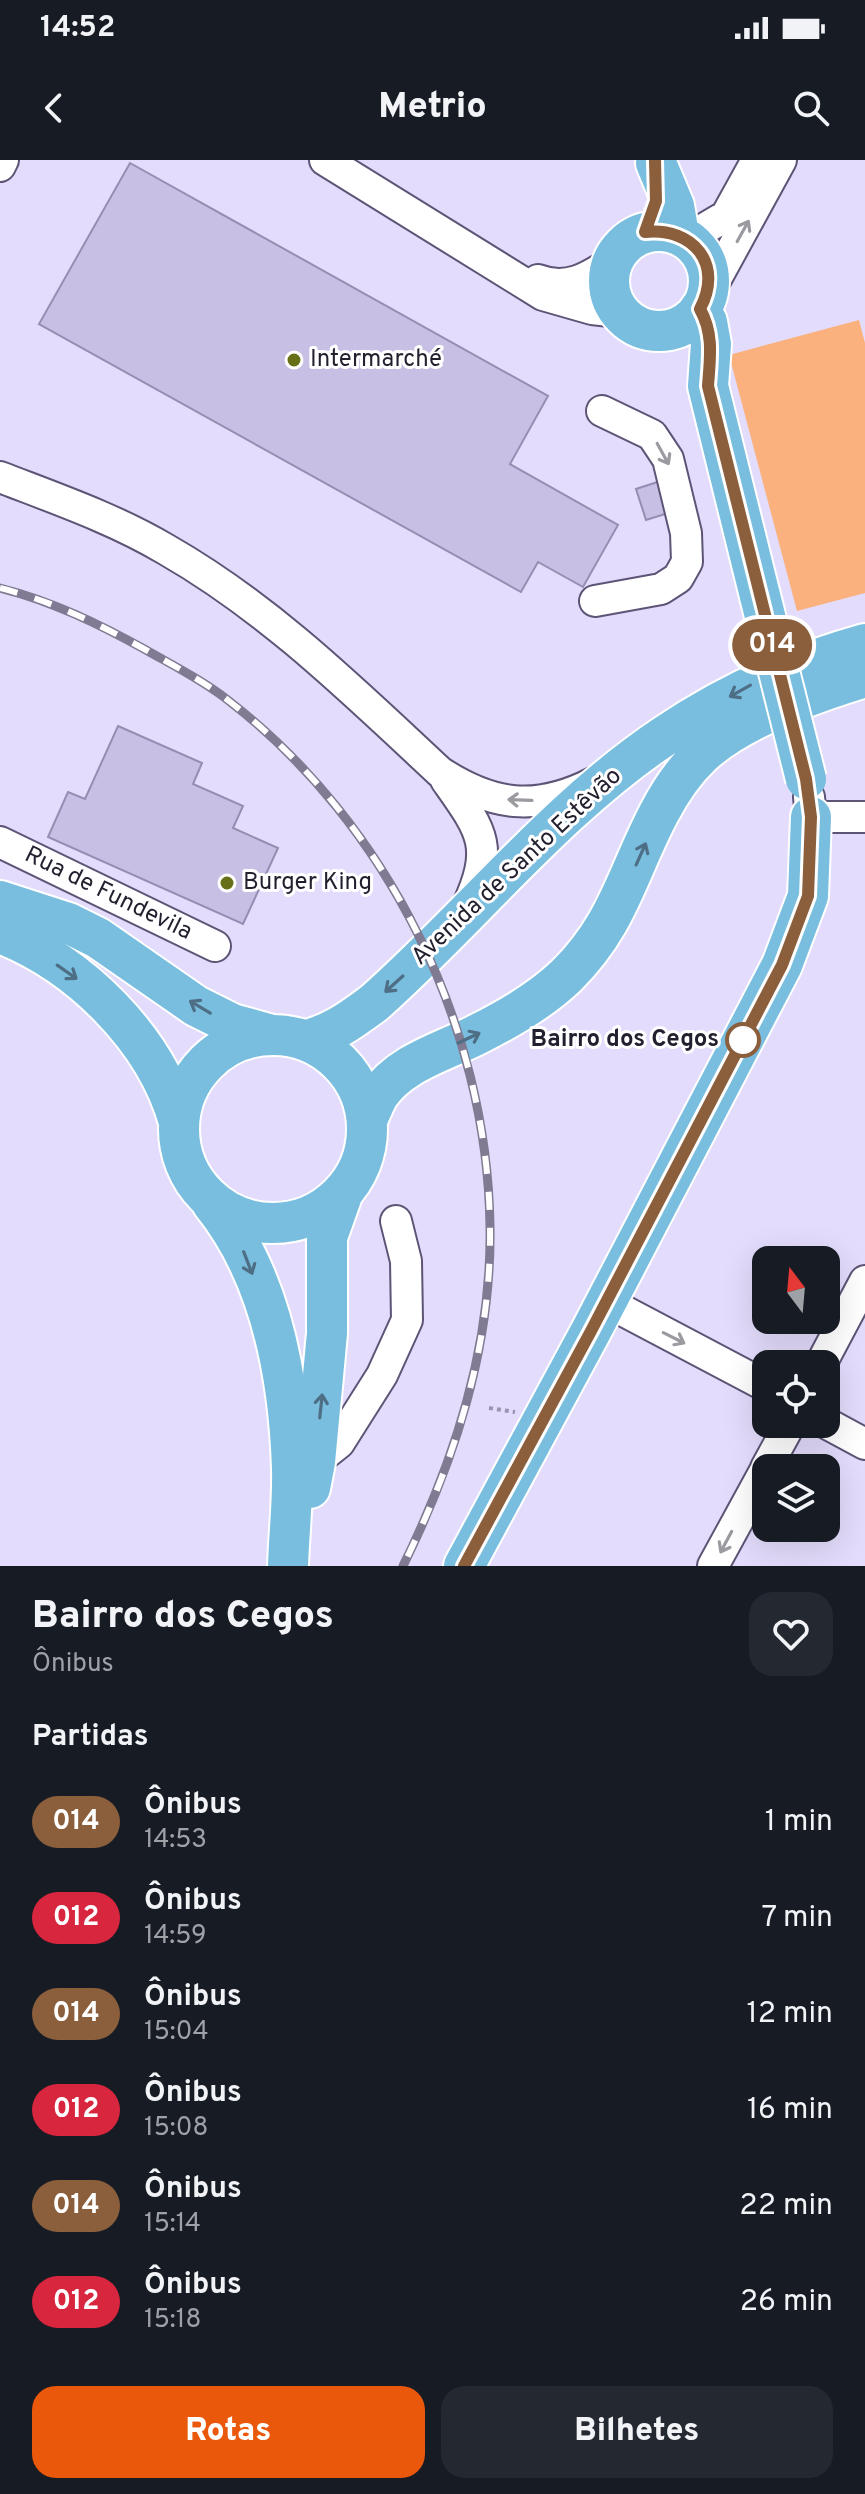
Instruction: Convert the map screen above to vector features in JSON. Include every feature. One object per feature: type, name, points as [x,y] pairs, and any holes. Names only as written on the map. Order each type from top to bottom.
[{"type":"main road","points":[[656,161],[674,206],[670,235]]},
{"type":"main road","points":[[670,235],[699,251],[707,266],[709,283],[703,304],[690,320],[663,331],[647,329],[631,323],[619,312],[611,297],[608,279],[612,262],[631,239],[670,235]]},
{"type":"main road","points":[[464,1566],[782,965],[808,896],[809,798],[708,386],[711,344],[703,304]]},
{"type":"main road","points":[[663,331],[708,386]]},
{"type":"main road","name":"Avenida de Santo Estêvão","points":[[289,1038],[323,1036],[345,1025],[374,1003],[561,820],[619,769],[665,735],[754,683],[812,659],[865,644]]},
{"type":"main road","points":[[368,1118],[378,1095],[416,1063],[514,1015],[565,978],[601,934],[620,904],[658,814],[691,765],[704,752],[727,736],[807,697],[865,677]]},
{"type":"main road","points":[[0,901],[68,923],[98,938],[196,1006],[232,1024],[289,1038],[329,1053],[348,1071],[361,1093],[368,1118],[367,1146],[358,1172],[342,1195],[327,1237],[327,1333],[315,1462],[291,1566]]},
{"type":"main road","points":[[0,933],[52,961],[83,983],[115,1012],[158,1071],[171,1096],[179,1122]]},
{"type":"main road","points":[[289,1038],[244,1039],[219,1052],[199,1071],[185,1095],[179,1122],[180,1149],[190,1175],[240,1242],[267,1312],[281,1363],[289,1415],[292,1472],[291,1566]]},
{"type":"main road","points":[[207,1197],[231,1214],[245,1219],[260,1223],[290,1223],[318,1213],[342,1195]]},
{"type":"street","points":[[0,166],[3,160]]},
{"type":"street","points":[[325,160],[543,295],[592,309],[619,312]]},
{"type":"street","points":[[670,235],[726,216],[757,160]]},
{"type":"street","points":[[703,304],[781,160]]},
{"type":"street","points":[[495,264],[547,284],[565,285],[585,280],[612,262]]},
{"type":"street","points":[[595,601],[661,589],[678,578],[687,562],[686,533],[668,459],[652,435],[602,411]]},
{"type":"street","points":[[0,477],[104,518],[201,570],[262,613],[321,661],[440,772],[458,784],[489,798],[526,802],[558,797],[581,789],[619,769]]},
{"type":"street","points":[[440,772],[478,826],[483,848],[483,868],[462,917]]},
{"type":"street","points":[[809,798],[865,817]]},
{"type":"street","name":"Rua de Fundevila","points":[[0,842],[215,946]]},
{"type":"street","points":[[315,1462],[339,1443],[382,1375],[407,1320],[406,1261],[396,1221]]},
{"type":"street","points":[[828,1350],[865,1281]]},
{"type":"street","points":[[605,1301],[752,1379]]},
{"type":"street","points":[[840,1431],[865,1444]]},
{"type":"street","points":[[713,1566],[752,1494]]},
{"type":"shaded area","points":[[859,320],[865,343],[865,593],[797,611],[729,355]]},
{"type":"building","name":"Intermarché","points":[[130,163],[548,396],[510,464],[618,525],[583,587],[538,562],[521,592],[39,324]]},
{"type":"building","points":[[685,473],[694,505],[646,520],[636,489]]},
{"type":"building","points":[[118,726],[202,763],[193,784],[243,806],[233,828],[278,848],[243,924],[48,837],[68,792],[85,799]]},
{"type":"railway","points":[[0,588],[75,614],[178,668],[229,701],[286,751],[336,807],[381,868],[418,934],[448,1004],[470,1076],[484,1151],[490,1226],[489,1271],[485,1315],[467,1401],[439,1485],[403,1566]]},
{"type":"bus line","name":"014","points":[[464,1566],[782,965],[808,896],[811,817],[806,779],[708,386],[711,344],[707,322],[700,309],[709,283],[707,266],[699,251],[687,239],[662,230],[645,232],[656,201],[655,160]]},
{"type":"place","name":"Intermarché","points":[[294,360]]},
{"type":"place","name":"Burger King","points":[[227,883]]},
{"type":"place","name":"Bairro dos Cegos","points":[[743,1040]]}]
